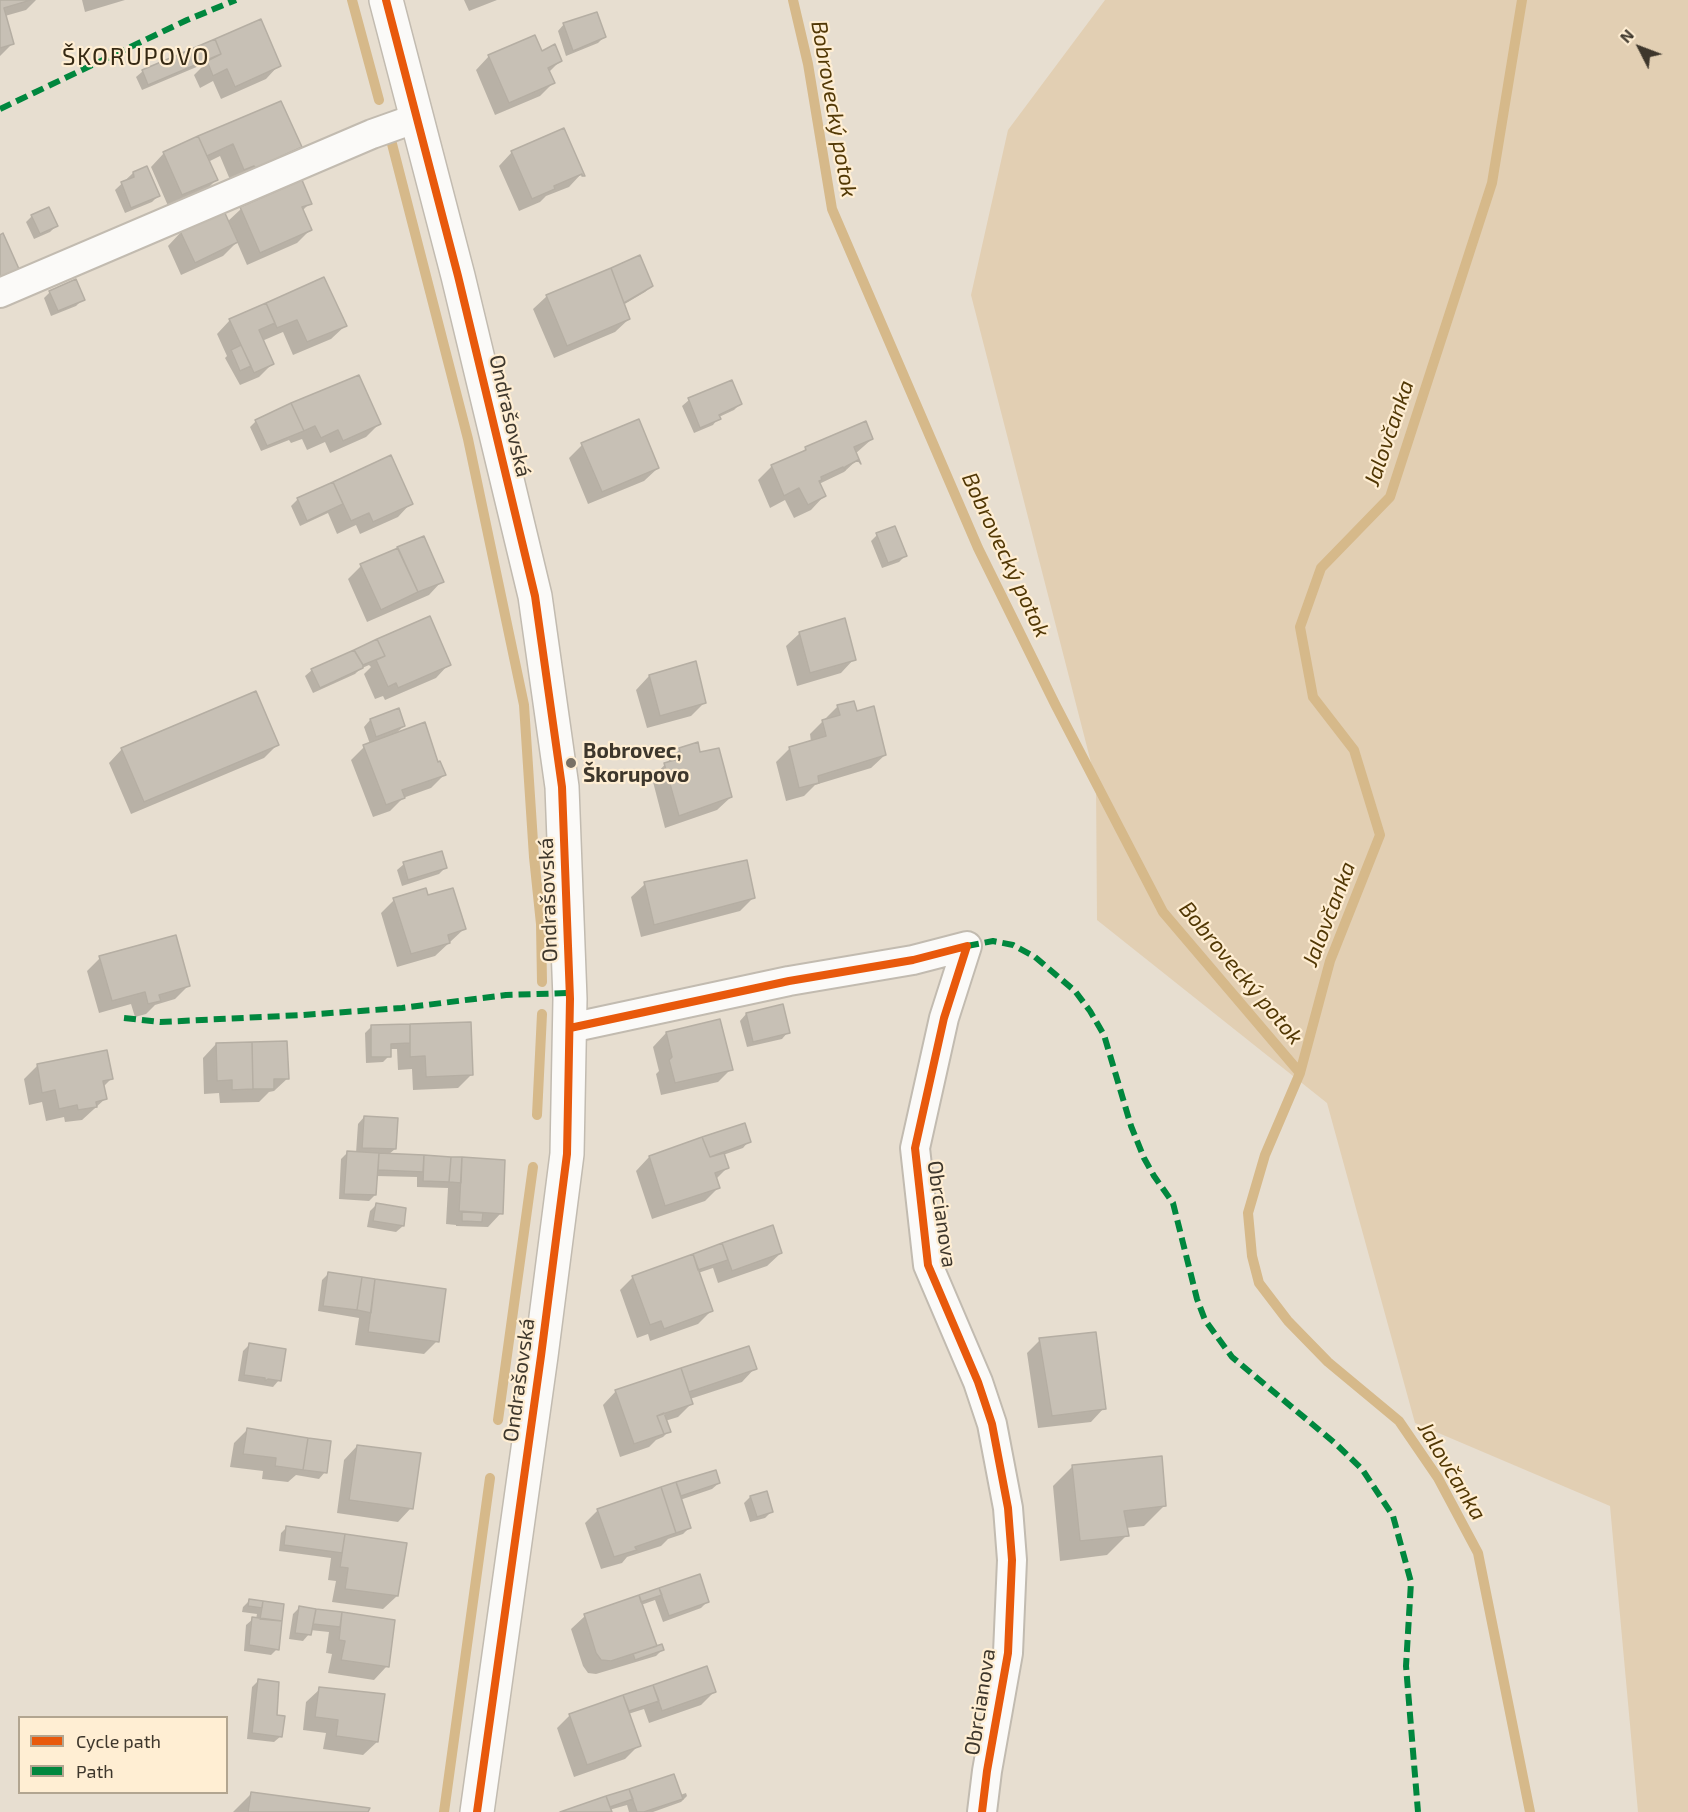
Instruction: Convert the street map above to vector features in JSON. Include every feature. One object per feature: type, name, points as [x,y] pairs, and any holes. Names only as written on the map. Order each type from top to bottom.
[{"type":"street","name":"Ondrašovská","points":[[386,0],[458,276],[535,596],[562,787],[570,999],[567,1154],[477,1812]]},
{"type":"street","points":[[0,293],[372,134],[417,118]]},
{"type":"street","name":"Obrcianova","points":[[570,1028],[789,981],[913,960],[967,946],[944,1018],[915,1148],[928,1265],[978,1382],[992,1424],[1008,1508],[1012,1560],[1008,1653],[982,1812]]},
{"type":"shaded area","points":[[1105,0],[1688,0],[1688,1812],[1638,1812],[1610,1506],[1415,1423],[1327,1103],[1097,920],[1096,782],[971,295],[1008,130]]},
{"type":"building","points":[[0,0],[31,0],[4,8],[14,44],[0,48]]},
{"type":"building","points":[[597,12],[606,37],[573,51],[563,23]]},
{"type":"building","points":[[261,19],[281,66],[235,87],[227,69],[213,76],[207,61],[221,54],[215,39]]},
{"type":"building","points":[[535,35],[542,51],[555,44],[562,61],[548,68],[555,83],[509,103],[488,55]]},
{"type":"building","points":[[215,39],[221,54],[148,85],[142,70]]},
{"type":"building","points":[[281,101],[302,147],[256,168],[254,166],[244,170],[233,144],[207,156],[198,136]]},
{"type":"building","points":[[564,128],[585,176],[582,174],[554,186],[555,189],[532,199],[511,151]]},
{"type":"building","points":[[198,136],[218,180],[182,195],[163,152]]},
{"type":"building","points":[[147,166],[160,196],[131,208],[121,182],[134,177],[133,172]]},
{"type":"building","points":[[302,180],[312,204],[302,207],[312,230],[260,253],[240,207]]},
{"type":"building","points":[[49,207],[58,226],[40,234],[31,215]]},
{"type":"building","points":[[224,211],[238,242],[195,263],[180,231]]},
{"type":"building","points":[[3,233],[19,269],[0,277],[0,235]]},
{"type":"building","points":[[640,255],[653,286],[624,303],[611,268]]},
{"type":"building","points":[[611,268],[630,319],[567,346],[546,295]]},
{"type":"building","points":[[324,277],[347,326],[307,342],[297,320],[277,328],[266,303]]},
{"type":"building","points":[[76,279],[85,300],[58,311],[49,291]]},
{"type":"building","points":[[266,303],[275,323],[259,330],[274,364],[254,373],[229,319]]},
{"type":"building","points":[[241,345],[251,366],[240,371],[231,350]]},
{"type":"building","points":[[359,375],[381,424],[343,441],[338,430],[321,438],[315,426],[304,431],[291,403]]},
{"type":"building","points":[[732,380],[742,404],[719,415],[721,419],[700,428],[688,398]]},
{"type":"building","points":[[291,403],[304,431],[267,446],[255,420]]},
{"type":"building","points":[[639,419],[659,468],[602,492],[581,443]]},
{"type":"building","points":[[866,421],[873,439],[854,447],[861,464],[858,460],[845,467],[845,470],[843,467],[821,477],[822,480],[819,481],[826,496],[808,505],[799,488],[784,496],[771,465],[806,450],[805,447]]},
{"type":"building","points":[[391,455],[413,504],[373,522],[369,513],[351,521],[333,482]]},
{"type":"building","points":[[333,482],[343,504],[307,521],[297,498]]},
{"type":"building","points":[[895,526],[907,556],[888,563],[876,533]]},
{"type":"building","points":[[424,536],[444,582],[418,592],[397,547]]},
{"type":"building","points":[[398,548],[418,592],[381,610],[360,564]]},
{"type":"building","points":[[430,616],[451,665],[398,688],[396,683],[388,687],[376,660],[385,656],[377,639]]},
{"type":"building","points":[[845,618],[856,660],[810,673],[799,632]]},
{"type":"building","points":[[377,639],[385,656],[363,665],[354,650]]},
{"type":"building","points":[[354,650],[363,668],[320,688],[311,669]]},
{"type":"building","points":[[696,661],[706,703],[660,716],[649,675]]},
{"type":"building","points":[[256,691],[279,745],[144,802],[121,748]]},
{"type":"building","points":[[854,701],[857,711],[874,706],[886,755],[818,776],[819,783],[799,788],[789,747],[826,736],[822,720],[840,715],[837,705]]},
{"type":"building","points":[[399,708],[405,726],[376,737],[370,719]]},
{"type":"building","points":[[425,722],[438,762],[440,761],[446,775],[402,790],[405,798],[386,805],[363,745]]},
{"type":"building","points":[[698,742],[700,752],[719,748],[732,797],[679,816],[664,763],[682,758],[679,748]]},
{"type":"building","points":[[442,851],[447,868],[408,880],[403,862]]},
{"type":"building","points":[[747,860],[755,898],[654,925],[644,882]]},
{"type":"building","points":[[426,888],[428,895],[453,888],[466,929],[448,935],[450,943],[411,954],[393,898]]},
{"type":"building","points":[[176,935],[190,986],[159,995],[161,1001],[148,1004],[145,992],[112,1001],[99,956]]},
{"type":"building","points":[[783,1004],[790,1033],[753,1042],[746,1013]]},
{"type":"building","points":[[720,1019],[733,1070],[675,1083],[669,1060],[672,1057],[666,1032]]},
{"type":"building","points":[[471,1022],[473,1075],[426,1077],[425,1056],[410,1057],[410,1024]]},
{"type":"building","points":[[410,1024],[410,1043],[391,1044],[391,1057],[371,1057],[371,1025]]},
{"type":"building","points":[[287,1041],[289,1079],[274,1079],[274,1089],[253,1089],[252,1042]]},
{"type":"building","points":[[252,1042],[253,1089],[232,1090],[232,1080],[217,1081],[216,1043]]},
{"type":"building","points":[[107,1050],[113,1079],[103,1081],[107,1099],[96,1102],[97,1107],[78,1110],[77,1105],[59,1109],[55,1090],[42,1093],[37,1064]]},
{"type":"building","points":[[364,1116],[398,1118],[396,1149],[362,1148]]},
{"type":"building","points":[[745,1123],[751,1142],[710,1157],[702,1137]]},
{"type":"building","points":[[702,1137],[710,1157],[724,1153],[729,1168],[715,1173],[720,1188],[665,1206],[649,1156]]},
{"type":"building","points":[[347,1151],[379,1153],[376,1195],[344,1194]]},
{"type":"building","points":[[379,1153],[424,1155],[423,1172],[378,1170]]},
{"type":"building","points":[[424,1155],[451,1157],[449,1182],[423,1181]]},
{"type":"building","points":[[451,1157],[462,1157],[461,1183],[449,1182]]},
{"type":"building","points":[[462,1157],[505,1160],[503,1214],[459,1211]]},
{"type":"building","points":[[376,1203],[406,1208],[404,1226],[373,1221]]},
{"type":"building","points":[[462,1212],[483,1213],[482,1222],[462,1221]]},
{"type":"building","points":[[773,1225],[782,1253],[732,1271],[722,1243]]},
{"type":"building","points":[[722,1243],[728,1260],[698,1270],[693,1254]]},
{"type":"building","points":[[693,1254],[713,1311],[664,1329],[661,1321],[650,1325],[632,1276]]},
{"type":"building","points":[[328,1272],[362,1277],[357,1310],[323,1306]]},
{"type":"building","points":[[362,1277],[375,1279],[371,1313],[357,1310]]},
{"type":"building","points":[[375,1279],[446,1289],[439,1342],[368,1332]]},
{"type":"building","points":[[1096,1332],[1106,1409],[1052,1416],[1039,1338]]},
{"type":"building","points":[[249,1343],[286,1349],[281,1381],[268,1379],[265,1381],[265,1378],[244,1375]]},
{"type":"building","points":[[749,1346],[757,1369],[689,1392],[681,1368]]},
{"type":"building","points":[[681,1368],[693,1404],[657,1416],[664,1434],[634,1444],[615,1390]]},
{"type":"building","points":[[664,1413],[671,1432],[664,1434],[657,1416]]},
{"type":"building","points":[[247,1428],[308,1438],[303,1470],[275,1466],[276,1458],[243,1454]]},
{"type":"building","points":[[308,1438],[331,1441],[327,1473],[303,1470]]},
{"type":"building","points":[[357,1445],[421,1453],[413,1509],[349,1500]]},
{"type":"building","points":[[1162,1456],[1166,1506],[1124,1511],[1129,1536],[1080,1541],[1072,1465]]},
{"type":"building","points":[[716,1470],[720,1483],[681,1496],[676,1482]]},
{"type":"building","points":[[676,1482],[691,1528],[676,1533],[661,1487]]},
{"type":"building","points":[[661,1487],[676,1533],[614,1557],[597,1509]]},
{"type":"building","points":[[767,1491],[773,1512],[757,1517],[750,1496]]},
{"type":"building","points":[[286,1526],[345,1534],[342,1553],[284,1545]]},
{"type":"building","points":[[345,1534],[407,1543],[398,1596],[345,1589],[348,1568],[340,1567]]},
{"type":"building","points":[[700,1574],[709,1602],[669,1616],[659,1588]]},
{"type":"building","points":[[659,1588],[662,1595],[641,1602],[639,1595]]},
{"type":"building","points":[[639,1595],[657,1646],[611,1661],[601,1660],[596,1653],[584,1614]]},
{"type":"building","points":[[249,1599],[263,1601],[262,1608],[248,1606]]},
{"type":"building","points":[[263,1601],[284,1604],[282,1621],[260,1619]]},
{"type":"building","points":[[299,1606],[316,1609],[311,1635],[295,1633]]},
{"type":"building","points":[[316,1609],[342,1612],[340,1627],[313,1624]]},
{"type":"building","points":[[342,1612],[395,1620],[389,1667],[341,1660],[345,1641],[339,1640]]},
{"type":"building","points":[[252,1617],[282,1621],[279,1650],[249,1645]]},
{"type":"building","points":[[662,1644],[664,1650],[635,1660],[633,1654]]},
{"type":"building","points":[[707,1666],[716,1692],[662,1711],[653,1685]]},
{"type":"building","points":[[258,1679],[279,1682],[277,1715],[285,1716],[282,1737],[252,1733]]},
{"type":"building","points":[[653,1685],[659,1701],[629,1711],[623,1695]]},
{"type":"building","points":[[319,1687],[385,1694],[378,1742],[336,1736],[338,1720],[315,1717]]},
{"type":"building","points":[[623,1695],[641,1746],[587,1765],[569,1714]]},
{"type":"building","points":[[674,1774],[683,1799],[644,1812],[637,1812],[629,1789]]},
{"type":"building","points":[[629,1789],[633,1799],[610,1807],[606,1796]]},
{"type":"building","points":[[251,1792],[370,1808],[368,1812],[248,1812]]},
{"type":"building","points":[[606,1796],[612,1812],[560,1812]]},
{"type":"waterway","points":[[352,0],[379,100]]},
{"type":"waterway","name":"Bobrovecký potok","points":[[793,0],[808,64],[832,209],[978,548],[1055,704],[1163,912],[1300,1073]]},
{"type":"waterway","name":"Jalovčanka","points":[[1522,0],[1492,183],[1390,497],[1321,568],[1300,627],[1313,697],[1354,750],[1380,835],[1330,961],[1300,1073],[1265,1155],[1248,1213],[1252,1256],[1259,1283],[1288,1321],[1328,1362],[1399,1421],[1438,1478],[1478,1553],[1530,1812]]},
{"type":"waterway","points":[[391,140],[468,439],[524,705],[541,924],[542,982]]},
{"type":"waterway","points":[[537,1115],[542,1014]]},
{"type":"waterway","points":[[498,1420],[533,1167]]},
{"type":"waterway","points":[[444,1812],[490,1478]]},
{"type":"marked path","points":[[0,109],[187,20],[236,0]]},
{"type":"marked path","points":[[967,946],[993,941],[1013,945],[1035,957],[1075,991],[1090,1011],[1104,1035],[1131,1126],[1144,1158],[1173,1203],[1197,1299],[1205,1320],[1232,1357],[1336,1444],[1362,1469],[1393,1516],[1411,1582],[1406,1666],[1418,1812]]},
{"type":"marked path","points":[[124,1018],[160,1022],[303,1015],[402,1008],[506,995],[570,993]]},
{"type":"cycle path","points":[[386,0],[458,276],[535,596],[562,787],[570,999],[567,1154],[477,1812]]},
{"type":"cycle path","points":[[570,1028],[789,981],[913,960],[967,946],[944,1018],[915,1148],[928,1265],[978,1382],[992,1424],[1008,1508],[1012,1560],[1008,1653],[982,1812]]},
{"type":"place","name":"Bobrovec, Škorupovo","points":[[571,763]]},
{"type":"district","name":"ŠKORUPOVO","points":[[136,57]]}]
